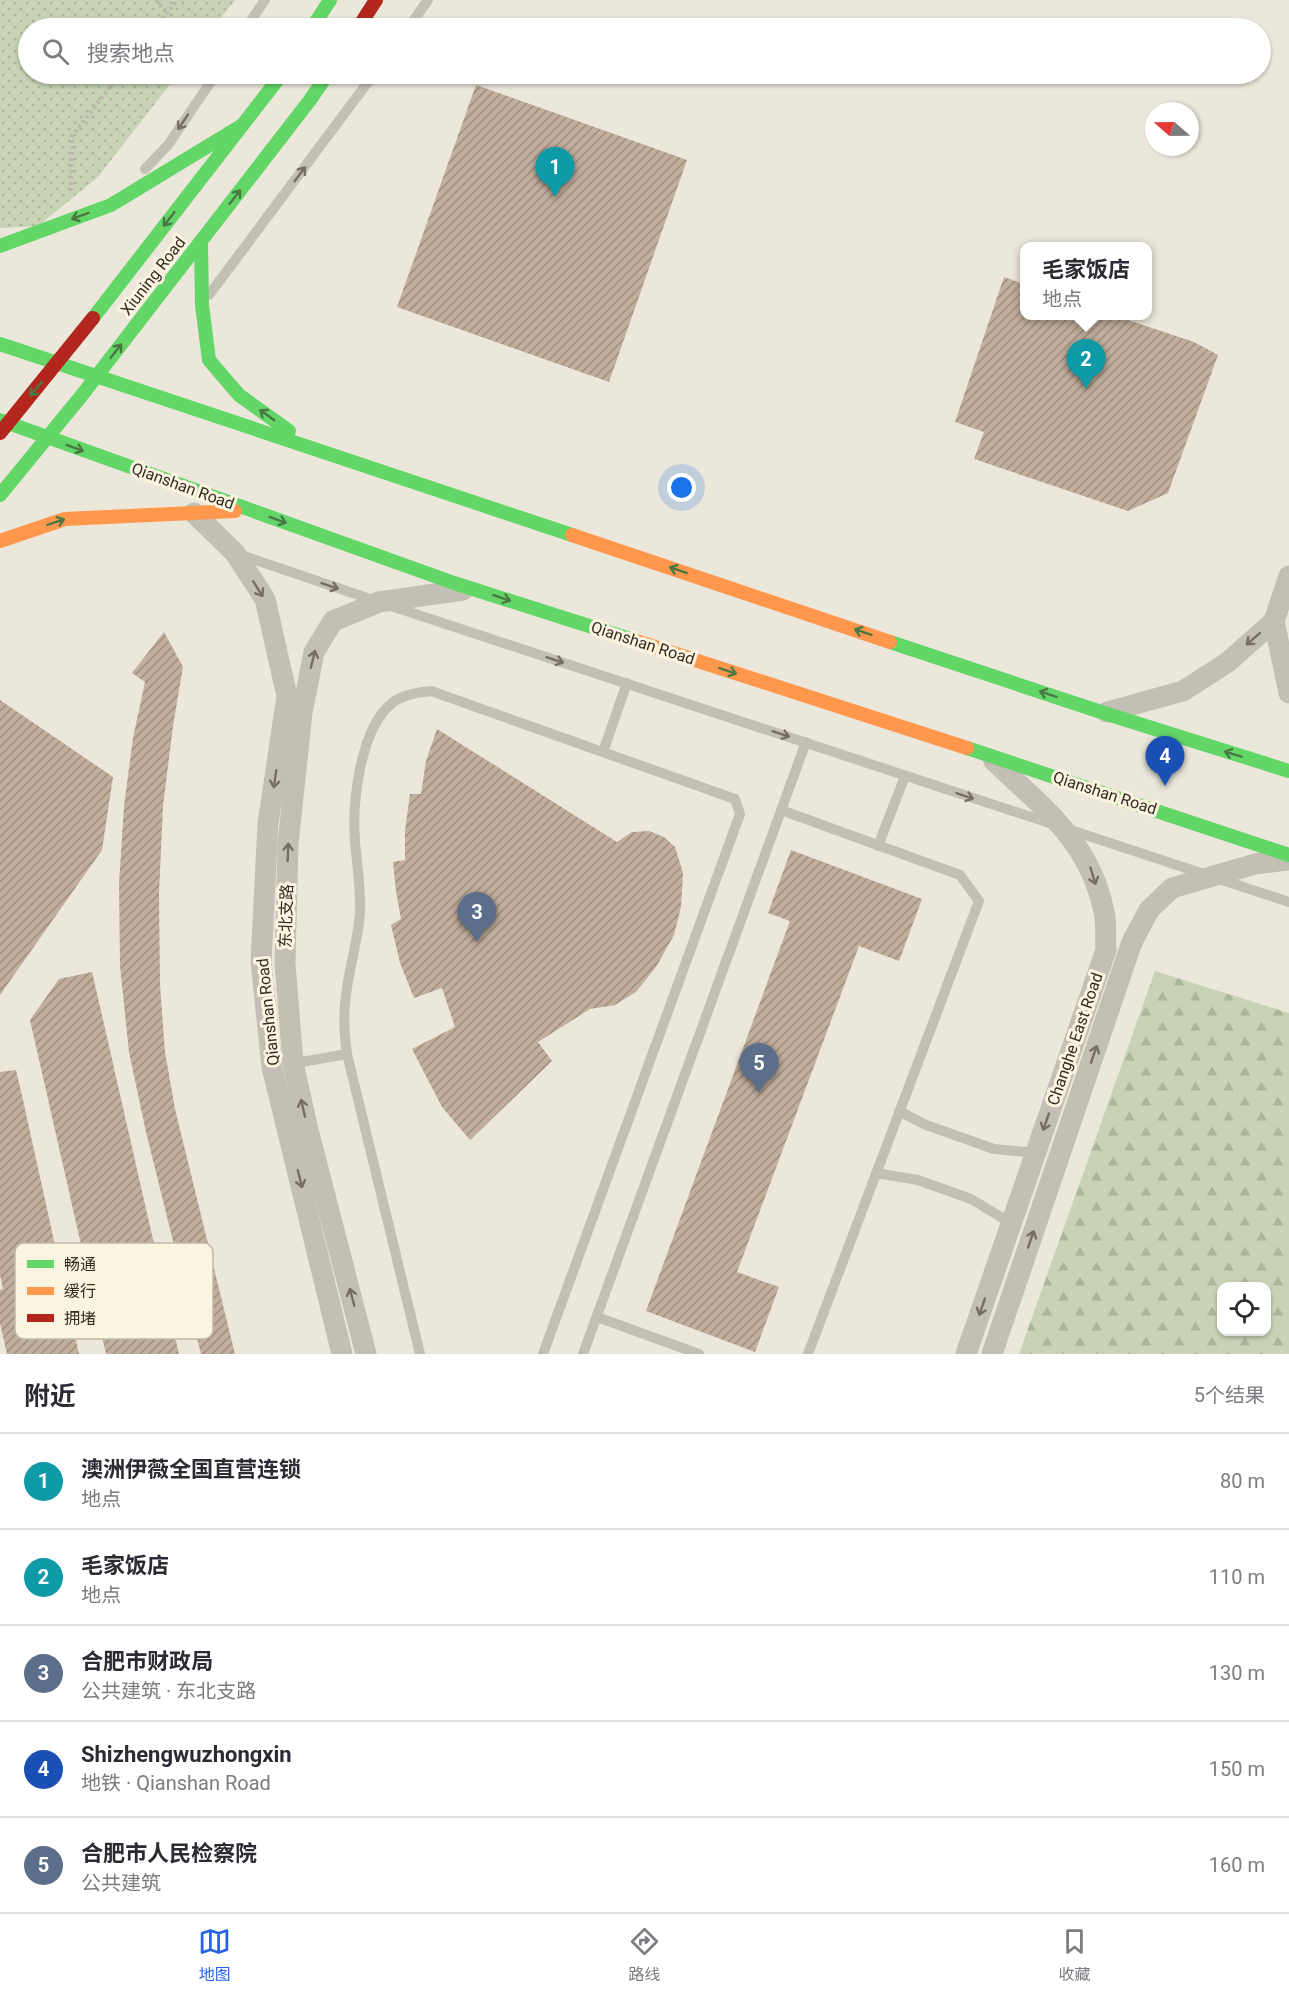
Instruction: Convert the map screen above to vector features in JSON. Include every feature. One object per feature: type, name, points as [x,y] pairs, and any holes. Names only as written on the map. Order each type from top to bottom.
[{"type":"main road","points":[[318,18],[330,0]]},
{"type":"main road","points":[[364,18],[376,0]]},
{"type":"main road","name":"Xiuning Road","points":[[2,425],[57,364],[274,84]]},
{"type":"main road","name":"Xiuning Road","points":[[0,495],[96,377],[321,84]]},
{"type":"main road","points":[[0,246],[111,205],[241,126]]},
{"type":"main road","points":[[201,241],[202,305],[209,360],[239,395],[315,449]]},
{"type":"main road","points":[[0,344],[1104,713],[1289,771]]},
{"type":"main road","name":"Qianshan Road","points":[[2,425],[46,438],[472,589],[987,754],[1289,855]]},
{"type":"main road","points":[[0,541],[65,519],[250,511]]},
{"type":"street","name":"Qianshan Road","points":[[194,513],[235,553],[265,599],[287,696],[268,824],[261,962],[272,1067],[342,1354]]},
{"type":"street","points":[[1104,713],[1183,691],[1228,662],[1274,621],[1289,576]]},
{"type":"street","name":"东北支路","points":[[366,1354],[293,1063],[285,963],[288,856],[304,703],[314,652],[333,621],[379,602],[472,589]]},
{"type":"street","points":[[1274,621],[1289,693]]},
{"type":"street","name":"Changhe East Road","points":[[966,1354],[1106,950],[1105,914],[1090,866],[1065,829],[987,754]]},
{"type":"street","name":"Changhe East Road","points":[[992,1354],[1132,942],[1149,910],[1172,888],[1255,864],[1289,860]]},
{"type":"lane","points":[[253,18],[265,0]]},
{"type":"lane","points":[[415,18],[428,0]]},
{"type":"lane","points":[[111,205],[168,145],[209,84]]},
{"type":"lane","points":[[202,305],[367,84]]},
{"type":"lane","points":[[235,553],[1289,902]]},
{"type":"lane","points":[[603,752],[627,683]]},
{"type":"lane","points":[[420,1354],[347,1054],[344,1030],[345,997],[359,918],[361,891],[355,840],[355,804],[361,762],[377,719],[393,703],[411,693],[431,691],[735,799],[740,814],[543,1354]]},
{"type":"lane","points":[[583,1354],[806,742]]},
{"type":"lane","points":[[878,846],[904,776]]},
{"type":"lane","points":[[781,810],[960,875],[978,901],[808,1354]]},
{"type":"lane","points":[[272,1067],[347,1054]]},
{"type":"lane","points":[[899,1111],[926,1125],[994,1149],[1036,1153]]},
{"type":"lane","points":[[876,1173],[918,1180],[971,1198],[1011,1223]]},
{"type":"lane","points":[[597,1317],[699,1354]]},
{"type":"path","points":[[156,0],[167,14]]},
{"type":"path","points":[[164,18],[177,0]]},
{"type":"path","points":[[70,220],[72,136],[112,84]]},
{"type":"green space","points":[[0,0],[235,0],[221,18],[18,18],[18,84],[170,84],[97,178],[38,226],[0,228]]},
{"type":"green space","points":[[1155,971],[1289,1013],[1289,1354],[1019,1354]]},
{"type":"building","points":[[476,85],[687,160],[609,382],[397,307]]},
{"type":"building","points":[[1004,277],[1020,283],[1020,320],[1128,320],[1194,342],[1218,355],[1168,493],[1128,511],[974,459],[984,432],[955,422]]},
{"type":"building","points":[[164,632],[183,667],[163,806],[159,893],[160,985],[165,1052],[175,1109],[208,1243],[174,1243],[129,1052],[120,966],[119,884],[124,806],[133,738],[145,682],[132,673]]},
{"type":"building","points":[[0,700],[113,777],[102,850],[0,995]]},
{"type":"building","points":[[437,729],[617,842],[632,832],[649,831],[664,837],[675,847],[683,873],[681,907],[674,935],[656,967],[636,992],[615,1005],[590,1009],[538,1042],[552,1061],[470,1140],[442,1107],[412,1049],[455,1027],[442,988],[414,998],[400,963],[391,925],[401,919],[393,862],[405,860],[405,831],[410,794],[421,794],[426,761]]},
{"type":"building","points":[[791,850],[922,899],[899,961],[859,946],[737,1272],[779,1287],[755,1352],[646,1311],[790,921],[768,913]]},
{"type":"building","points":[[92,972],[154,1243],[81,1243],[30,1020],[59,979]]},
{"type":"building","points":[[16,1070],[54,1243],[15,1243],[15,1339],[76,1339],[79,1354],[7,1354],[0,1323],[0,1290],[3,1289],[0,1275],[0,1072]]},
{"type":"building","points":[[213,1264],[235,1354],[201,1354],[197,1339],[213,1339]]},
{"type":"building","points":[[102,1339],[176,1339],[179,1354],[106,1354]]},
{"type":"traffic: fast","points":[[318,18],[330,0]]},
{"type":"traffic: fast","points":[[93,318],[274,84]]},
{"type":"traffic: fast","points":[[0,495],[82,395],[321,84]]},
{"type":"traffic: fast","points":[[0,246],[111,205],[241,126]]},
{"type":"traffic: fast","points":[[201,241],[202,305],[209,360],[239,395],[289,431]]},
{"type":"traffic: fast","points":[[0,344],[572,535]]},
{"type":"traffic: fast","points":[[0,420],[454,583],[630,639]]},
{"type":"traffic: fast","points":[[890,642],[1289,771]]},
{"type":"traffic: fast","points":[[967,748],[1289,855]]},
{"type":"traffic: slow","points":[[0,541],[65,519],[235,511]]},
{"type":"traffic: slow","points":[[572,535],[890,642]]},
{"type":"traffic: slow","points":[[630,639],[967,748]]},
{"type":"traffic: jam","points":[[364,18],[376,0]]},
{"type":"traffic: jam","points":[[0,433],[93,318]]},
{"type":"place","name":"澳洲伊薇全国直营连锁","points":[[555,197]]},
{"type":"place","name":"毛家饭店","points":[[1086,389]]},
{"type":"place","name":"Shizhengwuzhongxin","points":[[1165,786]]},
{"type":"place","name":"合肥市财政局","points":[[477,942]]},
{"type":"place","name":"合肥市人民检察院","points":[[759,1093]]}]
